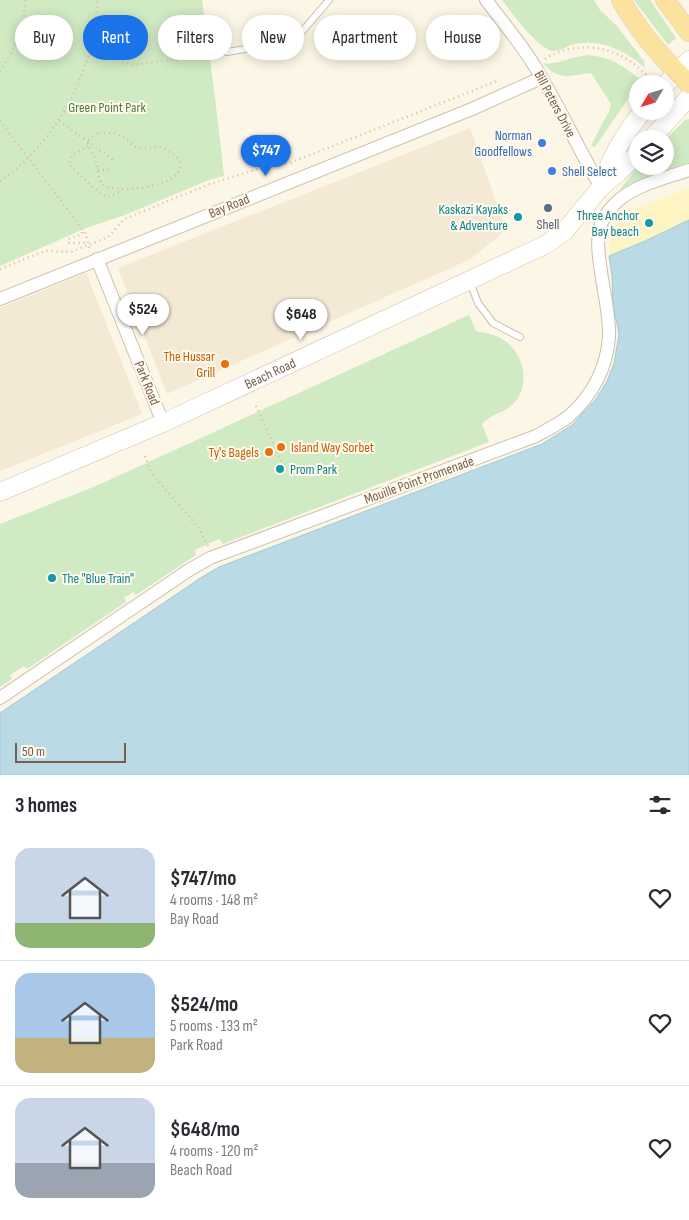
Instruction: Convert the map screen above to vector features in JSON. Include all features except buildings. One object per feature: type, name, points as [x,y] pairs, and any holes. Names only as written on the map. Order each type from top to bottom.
[{"type":"main road","points":[[621,0],[644,36],[680,75]]},
{"type":"main road","points":[[665,0],[689,32]]},
{"type":"street","name":"Bill Peters Drive","points":[[486,0],[532,61],[601,187]]},
{"type":"street","name":"Bay Road","points":[[0,299],[472,109],[541,78]]},
{"type":"street","points":[[659,130],[689,97]]},
{"type":"street","name":"Beach Road","points":[[601,187],[608,164],[636,120]]},
{"type":"street","name":"Beach Road","points":[[0,492],[164,423],[545,245],[564,232],[601,187],[629,162]]},
{"type":"street","name":"Mouille Point Promenade","points":[[0,698],[188,570],[213,556],[536,436],[568,417],[591,392],[606,360],[610,337],[600,256],[601,225],[608,212],[629,193],[689,170]]},
{"type":"street","name":"Park Road","points":[[97,259],[164,423]]},
{"type":"lane","points":[[232,51],[294,41],[329,0]]},
{"type":"lane","points":[[470,281],[478,303],[493,323],[520,337]]},
{"type":"path","points":[[0,70],[10,58],[19,37],[25,10],[25,0]]},
{"type":"path","points":[[95,15],[98,0]]},
{"type":"path","points":[[543,60],[561,52],[592,47],[610,51],[628,59],[647,75]]},
{"type":"path","points":[[0,181],[28,159],[59,121],[78,86],[86,60]]},
{"type":"path","points":[[115,60],[132,65],[170,60]]},
{"type":"path","points":[[0,270],[45,251],[71,252],[108,237],[124,219],[210,184],[274,164],[290,163],[503,79]]},
{"type":"path","points":[[0,121],[1,126],[86,234],[88,245]]},
{"type":"path","points":[[59,121],[115,161]]},
{"type":"path","points":[[99,133],[114,133],[138,148],[156,147],[168,151],[174,155],[180,166],[178,172],[169,181],[162,184],[137,188],[110,188],[100,181],[96,162],[87,141],[99,133]]},
{"type":"path","points":[[88,146],[72,155],[70,164],[91,186],[107,197],[119,192],[119,188]]},
{"type":"path","points":[[98,170],[112,170]]},
{"type":"path","points":[[82,231],[82,234],[68,241],[69,243],[85,243],[88,245]]},
{"type":"path","points":[[256,406],[284,467]]},
{"type":"path","points":[[145,456],[152,474],[200,528],[213,556]]},
{"type":"shaded area","points":[[470,128],[506,230],[471,259],[167,394],[118,268]]},
{"type":"shaded area","points":[[86,273],[142,414],[0,471],[0,308]]},
{"type":"green space","name":"Green Point Park","points":[[0,0],[202,0],[204,15],[158,15],[158,60],[210,60],[224,176],[209,180],[125,215],[86,228],[0,266]]},
{"type":"green space","points":[[502,0],[594,0],[600,10],[616,25],[644,61],[645,68],[621,51],[594,43],[575,44],[553,51],[532,37]]},
{"type":"green space","points":[[634,0],[650,0],[676,38],[668,45]]},
{"type":"green space","points":[[588,55],[603,58],[616,63],[635,75],[629,75],[629,97],[595,147],[591,146],[611,104],[591,73],[571,76],[560,75],[554,73],[543,63],[548,64]]},
{"type":"green space","points":[[689,119],[689,163],[674,168],[674,131],[685,120]]},
{"type":"green space","points":[[631,175],[653,175],[641,179],[619,191]]},
{"type":"green space","points":[[469,315],[476,331],[496,336],[510,345],[516,352],[523,371],[522,390],[518,398],[511,406],[482,424],[489,442],[223,544],[219,539],[195,550],[196,555],[136,595],[133,592],[124,598],[126,602],[27,669],[24,666],[10,675],[12,679],[0,687],[0,524],[96,486]]},
{"type":"sand","name":"Three Anchor Bay beach","points":[[689,188],[689,220],[609,256],[616,223],[627,207],[629,210],[632,210]]},
{"type":"water","points":[[689,220],[689,775],[0,775],[0,713],[202,577],[219,567],[542,444],[572,425],[596,399],[606,383],[614,364],[619,334],[613,305],[609,256]]},
{"type":"place","name":"Norman Goodfellows","points":[[542,143]]},
{"type":"place","name":"Shell Select","points":[[552,171]]},
{"type":"place","name":"Shell","points":[[548,208]]},
{"type":"place","name":"Kaskazi Kayaks & Adventure","points":[[518,217]]},
{"type":"place","name":"Three Anchor Bay beach","points":[[649,223]]},
{"type":"place","name":"The Hussar Grill","points":[[225,364]]},
{"type":"place","name":"Island Way Sorbet","points":[[281,447]]},
{"type":"place","name":"Ty's Bagels","points":[[269,452]]},
{"type":"place","name":"Prom Park","points":[[280,469]]},
{"type":"place","name":"The \"Blue Train\"","points":[[52,578]]}]
